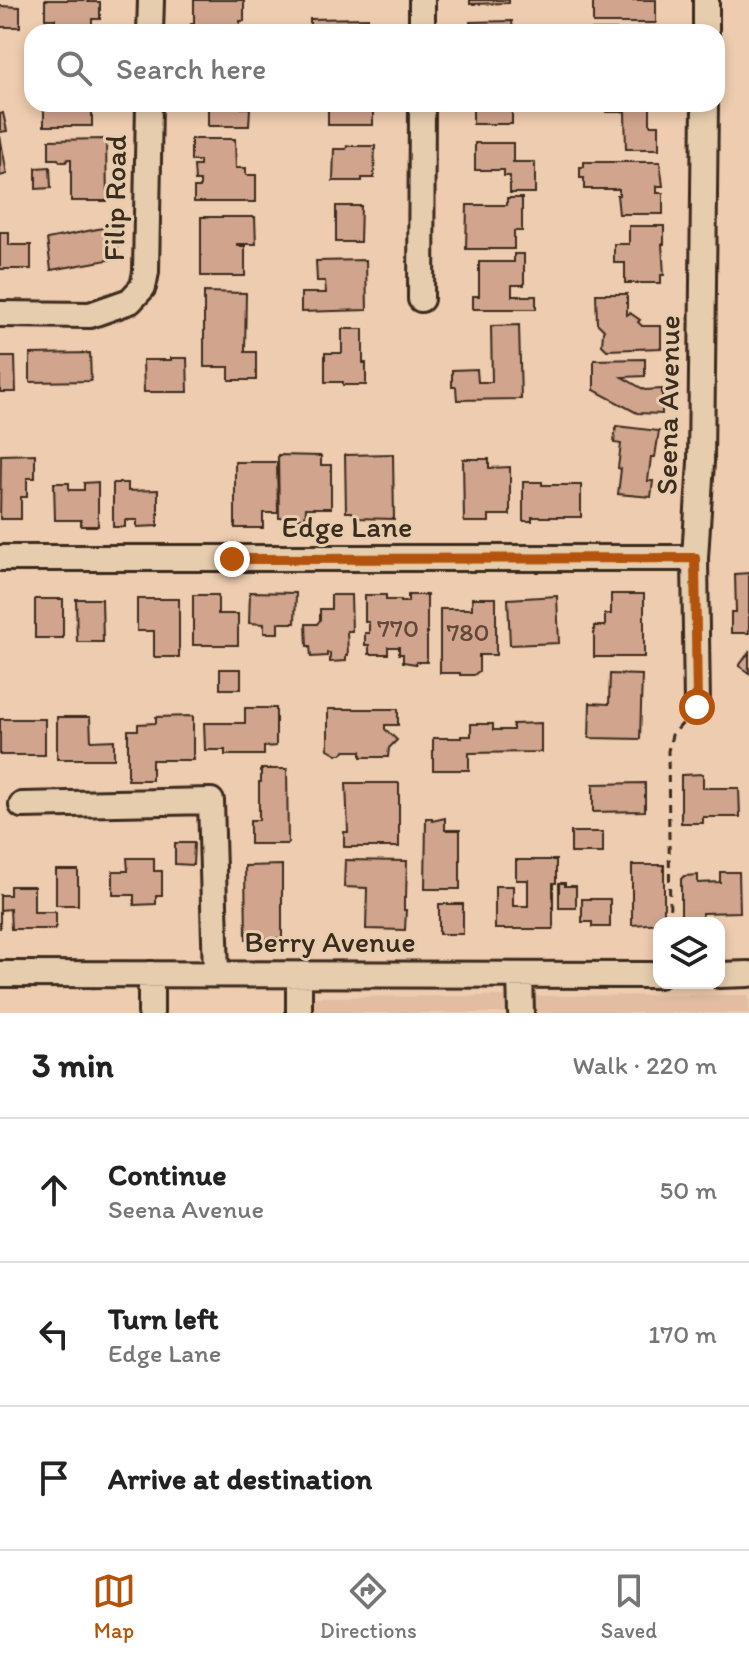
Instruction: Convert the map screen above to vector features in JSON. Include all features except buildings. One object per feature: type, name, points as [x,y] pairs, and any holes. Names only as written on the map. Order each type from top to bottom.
[{"type":"street","points":[[150,24],[151,0]]},
{"type":"street","points":[[422,0],[422,24]]},
{"type":"street","points":[[706,0],[706,24]]},
{"type":"street","name":"Filip Road","points":[[0,314],[90,315],[130,301],[143,287],[146,272],[149,112]]},
{"type":"street","points":[[421,299],[422,112]]},
{"type":"street","name":"Seena Avenue","points":[[697,707],[695,558],[701,462],[705,112]]},
{"type":"street","name":"Edge Lane","points":[[0,558],[695,558]]},
{"type":"street","points":[[22,805],[211,801],[216,974]]},
{"type":"street","name":"Berry Avenue","points":[[0,974],[653,975]]},
{"type":"street","points":[[151,974],[151,1013]]},
{"type":"street","points":[[725,975],[749,974]]},
{"type":"street","points":[[299,975],[299,1013]]},
{"type":"street","points":[[520,975],[521,1013]]},
{"type":"path","points":[[670,917],[668,751],[672,735],[697,707]]},
{"type":"shaded area","points":[[749,995],[749,1013],[286,1013],[286,997]]},
{"type":"route","points":[[232,559],[695,558],[697,707]]}]
